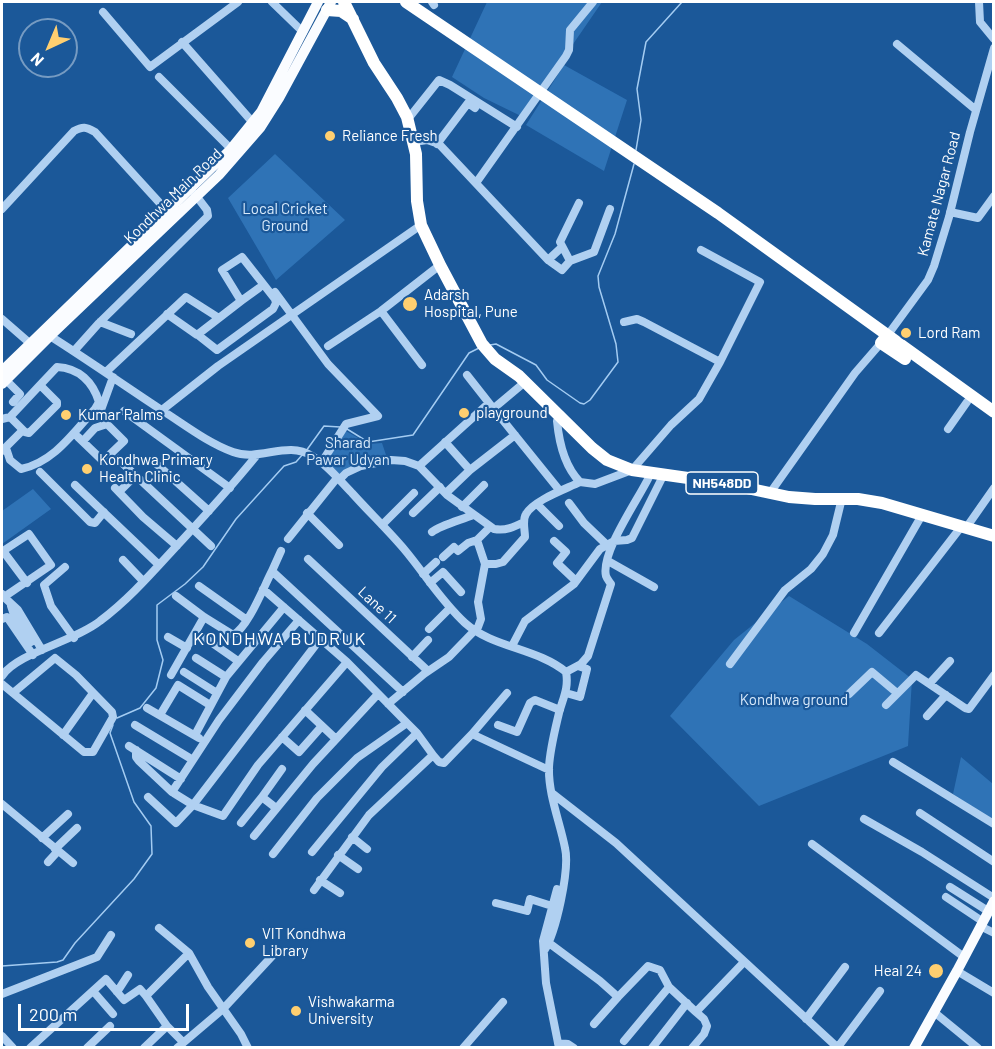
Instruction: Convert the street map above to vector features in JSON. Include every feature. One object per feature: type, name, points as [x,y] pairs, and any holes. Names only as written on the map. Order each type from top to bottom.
[{"type":"highway","name":"NH548DD","points":[[344,2],[374,63],[408,119],[414,141],[417,201],[421,225],[440,266],[485,348],[561,415],[592,448],[607,460],[632,471],[723,483],[815,500],[842,498],[882,503],[993,536]]},
{"type":"highway","points":[[406,2],[718,213],[993,421]]},
{"type":"highway","points":[[326,4],[341,10],[354,20]]},
{"type":"highway","points":[[884,339],[993,412]]},
{"type":"main road","name":"Kondhwa Main Road","points":[[33,346],[50,336],[193,192],[231,149],[257,126],[303,32],[326,4]]},
{"type":"main road","name":"Kondhwa Main Road","points":[[3,378],[167,211],[219,175],[279,98],[326,4]]},
{"type":"main road","points":[[914,1047],[992,903]]},
{"type":"street","points":[[103,12],[150,67],[238,2]]},
{"type":"street","points":[[272,2],[303,32]]},
{"type":"street","points":[[476,183],[541,94],[569,50],[570,30],[593,2]]},
{"type":"street","points":[[979,2],[980,22],[993,39]]},
{"type":"street","points":[[182,42],[257,126]]},
{"type":"street","points":[[897,44],[976,110]]},
{"type":"street","name":"Kamate Nagar Road","points":[[770,493],[855,373],[884,339],[928,280],[950,212],[993,48]]},
{"type":"street","points":[[159,77],[231,149]]},
{"type":"street","points":[[408,119],[439,80],[518,127]]},
{"type":"street","points":[[437,144],[468,103],[475,108]]},
{"type":"street","points":[[2,209],[74,131],[87,127],[95,132],[167,211]]},
{"type":"street","points":[[414,141],[427,140],[437,144],[548,260],[562,270],[570,261],[594,252],[610,209]]},
{"type":"street","points":[[74,351],[100,322],[208,216],[207,210],[193,192]]},
{"type":"street","points":[[950,212],[978,218],[993,196]]},
{"type":"street","points":[[570,261],[560,242],[579,203]]},
{"type":"street","points":[[162,410],[218,366],[421,225]]},
{"type":"street","points":[[548,260],[562,247]]},
{"type":"street","points":[[485,564],[503,562],[525,537],[525,515],[537,504],[580,482],[595,484],[632,471],[671,425],[699,399],[760,282],[701,250]]},
{"type":"street","points":[[167,314],[217,350],[273,309],[275,299],[242,256],[222,270],[241,301]]},
{"type":"street","points":[[328,346],[381,311],[440,266]]},
{"type":"street","points":[[198,335],[259,288]]},
{"type":"street","points":[[274,291],[328,363],[378,416],[343,427],[322,462]]},
{"type":"street","points":[[79,439],[100,411],[110,374],[186,297],[219,318]]},
{"type":"street","points":[[381,311],[422,365]]},
{"type":"street","points":[[2,319],[33,346]]},
{"type":"street","points":[[624,322],[637,320],[644,322],[720,362]]},
{"type":"street","points":[[100,322],[131,334]]},
{"type":"street","points":[[50,336],[225,449],[244,455],[257,455],[283,449],[300,449],[313,456],[322,462],[382,525],[405,550],[450,608],[474,630],[566,672]]},
{"type":"street","points":[[23,430],[4,450],[10,460],[21,469],[41,463],[59,449],[95,410],[99,402],[91,383],[76,371],[57,367],[6,418],[29,433],[57,405],[56,401],[40,386]]},
{"type":"street","points":[[467,375],[560,491]]},
{"type":"street","points":[[3,378],[20,394],[13,402]]},
{"type":"street","points":[[419,466],[491,405],[525,382]]},
{"type":"street","points":[[948,429],[967,402]]},
{"type":"street","points":[[124,411],[230,488]]},
{"type":"street","points":[[561,415],[557,421],[563,453],[580,482]]},
{"type":"street","points":[[107,424],[124,441],[103,461],[79,439],[95,428],[107,424]]},
{"type":"street","points":[[413,513],[515,435]]},
{"type":"street","points":[[445,442],[470,470]]},
{"type":"street","points":[[2,676],[12,665],[74,638],[100,622],[177,546],[257,455]]},
{"type":"street","points":[[118,459],[211,546]]},
{"type":"street","points":[[152,460],[209,511]]},
{"type":"street","points":[[288,538],[307,513],[346,472],[361,466],[391,460],[405,461],[419,466],[462,507],[490,526],[501,530],[524,522]]},
{"type":"street","points":[[40,472],[90,522],[94,522],[104,513]]},
{"type":"street","points":[[566,672],[578,666],[588,656],[611,584],[606,575],[611,543],[651,473]]},
{"type":"street","points":[[512,646],[531,614],[576,581],[600,549],[632,537],[664,474]]},
{"type":"street","points":[[135,476],[117,490],[143,518],[177,546]]},
{"type":"street","points":[[75,485],[159,565]]},
{"type":"street","points":[[462,507],[484,485]]},
{"type":"street","points":[[879,633],[993,488]]},
{"type":"street","points":[[382,525],[414,493]]},
{"type":"street","points":[[730,663],[785,591],[811,569],[823,554],[833,535],[842,498]]},
{"type":"street","points":[[569,503],[584,523],[611,543]]},
{"type":"street","points":[[537,504],[559,526]]},
{"type":"street","points":[[307,513],[339,545]]},
{"type":"street","points":[[432,532],[440,526],[452,525],[473,515]]},
{"type":"street","points":[[854,633],[922,515]]},
{"type":"street","points":[[423,574],[454,547],[458,551],[468,543],[477,540],[490,526]]},
{"type":"street","points":[[27,583],[2,552],[28,534],[51,563],[27,583],[3,596],[18,610],[38,653]]},
{"type":"street","points":[[388,704],[449,657],[478,627],[481,619],[478,602],[485,564],[477,540]]},
{"type":"street","points":[[555,541],[566,552],[557,563],[576,581]]},
{"type":"street","points":[[176,596],[233,635],[238,633],[281,551]]},
{"type":"street","name":"Lane 11","points":[[308,559],[428,671]]},
{"type":"street","points":[[123,560],[143,581]]},
{"type":"street","points":[[608,561],[654,586]]},
{"type":"street","points":[[65,567],[44,585],[51,606],[74,638]]},
{"type":"street","points":[[272,571],[403,692]]},
{"type":"street","points":[[430,583],[443,572],[462,592]]},
{"type":"street","points":[[199,586],[246,620]]},
{"type":"street","points":[[263,588],[347,662],[417,732],[439,762],[444,763],[507,693]]},
{"type":"street","points":[[2,613],[12,606]]},
{"type":"street","points":[[195,735],[226,677],[284,607]]},
{"type":"street","points":[[429,629],[450,608]]},
{"type":"street","points":[[2,619],[7,617],[38,653]]},
{"type":"street","points":[[171,675],[204,617]]},
{"type":"street","points":[[172,792],[263,662],[299,620]]},
{"type":"street","points":[[168,637],[187,648]]},
{"type":"street","points":[[205,638],[238,661]]},
{"type":"street","points":[[148,797],[176,823],[193,805],[321,639]]},
{"type":"street","points":[[412,657],[428,640]]},
{"type":"street","points":[[2,684],[84,752],[93,752],[113,717],[112,712],[76,675],[55,658],[13,693]]},
{"type":"street","points":[[195,658],[226,677]]},
{"type":"street","points":[[930,682],[950,661]]},
{"type":"street","points":[[181,779],[132,748],[139,761],[172,792],[193,805],[223,816],[258,765],[347,662]]},
{"type":"street","points":[[566,693],[580,697],[587,669],[578,666]]},
{"type":"street","points":[[184,672],[217,693]]},
{"type":"street","points":[[545,945],[567,866],[566,850],[558,824],[549,770],[560,710],[566,693],[566,672]]},
{"type":"street","points":[[849,694],[872,672],[897,693]]},
{"type":"street","points":[[886,705],[916,675],[969,709],[992,680]]},
{"type":"street","points":[[160,715],[178,685],[210,705]]},
{"type":"street","points":[[63,735],[93,693]]},
{"type":"street","points":[[254,836],[336,739],[378,694]]},
{"type":"street","points":[[927,716],[946,695]]},
{"type":"street","points":[[498,725],[516,732],[530,703],[535,700],[560,710]]},
{"type":"street","points":[[147,708],[205,742]]},
{"type":"street","points":[[305,710],[336,739]]},
{"type":"street","points":[[273,854],[317,798],[357,758],[407,723]]},
{"type":"street","points":[[135,725],[193,760]]},
{"type":"street","points":[[282,737],[299,752],[322,726]]},
{"type":"street","points":[[312,852],[375,775],[417,732]]},
{"type":"street","points":[[472,734],[549,770]]},
{"type":"street","points":[[314,890],[369,816],[433,755]]},
{"type":"street","points":[[893,762],[993,824]]},
{"type":"street","points":[[241,823],[282,769]]},
{"type":"street","points":[[553,794],[616,843],[838,1047],[880,991]]},
{"type":"street","points":[[262,796],[276,808]]},
{"type":"street","points":[[2,804],[73,863]]},
{"type":"street","points":[[920,813],[993,862]]},
{"type":"street","points":[[42,838],[68,814]]},
{"type":"street","points":[[864,819],[922,852],[992,903]]},
{"type":"street","points":[[558,824],[557,831],[562,854],[560,877],[545,945],[546,983],[559,1045],[568,1044],[574,1047]]},
{"type":"street","points":[[48,862],[77,828]]},
{"type":"street","points":[[352,837],[368,849]]},
{"type":"street","points":[[812,844],[964,957]]},
{"type":"street","points":[[338,855],[358,869]]},
{"type":"street","points":[[320,880],[340,893]]},
{"type":"street","points":[[950,887],[992,903]]},
{"type":"street","points":[[946,897],[993,933]]},
{"type":"street","points":[[496,903],[527,911],[530,899],[552,906]]},
{"type":"street","points":[[159,928],[189,952],[245,1046]]},
{"type":"street","points":[[2,994],[97,957],[111,935]]},
{"type":"street","points":[[545,945],[600,981],[618,997]]},
{"type":"street","points":[[146,996],[189,952]]},
{"type":"street","points":[[30,1047],[106,980],[124,1000],[140,989],[180,1045],[223,1009],[275,953]]},
{"type":"street","points":[[696,1012],[744,962]]},
{"type":"street","points":[[594,1024],[648,966],[660,970],[669,987],[704,1019],[707,1026],[704,1034],[692,1047]]},
{"type":"street","points":[[806,1019],[845,967]]},
{"type":"street","points":[[957,971],[993,993]]},
{"type":"street","points":[[117,992],[128,975]]},
{"type":"street","points":[[624,1041],[669,987]]},
{"type":"street","points":[[93,991],[113,1014]]},
{"type":"street","points":[[463,1047],[503,1002]]},
{"type":"street","points":[[652,1047],[687,1003]]},
{"type":"street","points":[[934,1012],[978,1047]]},
{"type":"street","points":[[87,1047],[110,1026]]},
{"type":"street","points":[[144,1047],[167,1026]]},
{"type":"street","points":[[2,1036],[13,1047]]},
{"type":"green space","points":[[487,2],[602,2],[523,117],[484,98],[452,77]]},
{"type":"green space","points":[[564,65],[627,100],[604,171],[526,125]]},
{"type":"green space","name":"Local Cricket Ground","points":[[275,154],[345,220],[276,280],[228,198]]},
{"type":"green space","name":"Sharad Pawar Udyan","points":[[344,430],[369,444],[382,443],[387,458],[339,478],[321,459]]},
{"type":"green space","points":[[33,489],[51,509],[2,544],[2,511]]},
{"type":"green space","name":"Kondhwa ground","points":[[789,596],[867,644],[912,679],[908,746],[759,806],[670,716],[734,640]]},
{"type":"green space","points":[[961,757],[993,784],[993,822],[953,794]]},
{"type":"waterway","points":[[636,150],[641,120],[637,89],[646,42],[682,2]]},
{"type":"waterway","points":[[490,345],[496,344],[536,365],[547,380],[580,403],[584,404],[590,400],[618,362],[616,344],[599,287],[598,276],[615,234],[634,164]]},
{"type":"waterway","points":[[347,429],[368,442],[413,435],[469,353],[479,348]]},
{"type":"waterway","points":[[306,451],[324,426],[340,427]]},
{"type":"waterway","points":[[117,718],[140,708],[156,688],[163,660],[157,640],[157,605],[203,567],[236,519],[284,466],[296,462],[303,454]]},
{"type":"waterway","points":[[2,966],[63,960],[75,943],[134,879],[152,854],[151,826],[134,802],[110,733],[113,725]]},
{"type":"place","name":"Reliance Fresh","points":[[330,136]]},
{"type":"place","name":"Adarsh Hospital, Pune","points":[[410,304]]},
{"type":"place","name":"Lord Ram","points":[[906,333]]},
{"type":"place","name":"playground","points":[[464,413]]},
{"type":"place","name":"Kumar Palms","points":[[66,415]]},
{"type":"place","name":"Kondhwa Primary Health Clinic","points":[[87,469]]},
{"type":"place","name":"VIT Kondhwa Library","points":[[250,943]]},
{"type":"place","name":"Heal 24","points":[[936,971]]},
{"type":"place","name":"Vishwakarma University","points":[[296,1011]]},
{"type":"district","name":"KONDHWA BUDRUK","points":[[280,639]]}]
